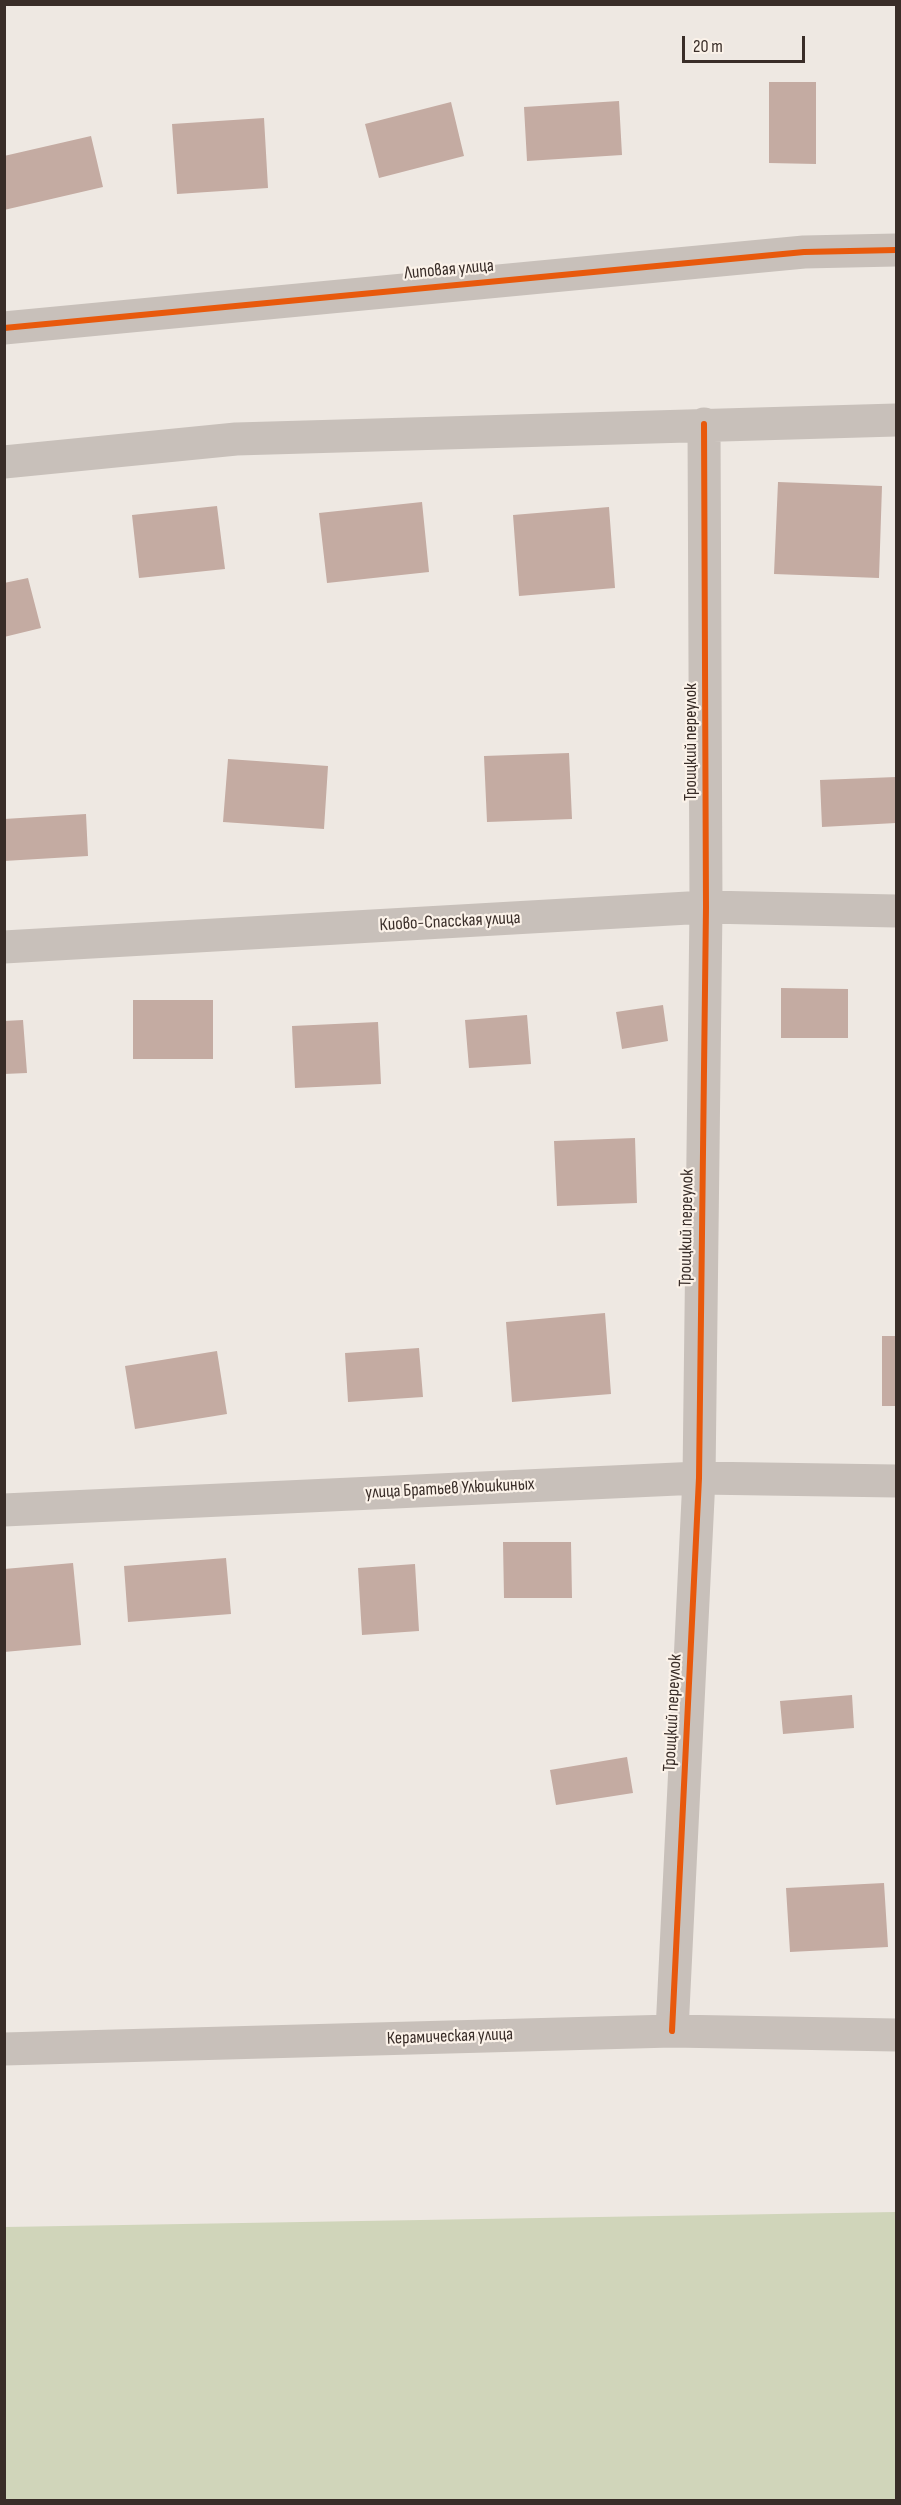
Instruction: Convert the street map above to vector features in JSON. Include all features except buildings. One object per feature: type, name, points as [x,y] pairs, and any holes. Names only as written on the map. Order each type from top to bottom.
[{"type":"street","name":"Липовая улица","points":[[4,328],[792,253],[897,250]]},
{"type":"street","points":[[4,462],[236,439],[897,420]]},
{"type":"street","name":"Троицкий переулок","points":[[672,2031],[699,1478],[706,907],[704,424]]},
{"type":"street","name":"Киово-Спасская улица","points":[[4,947],[706,907],[897,911]]},
{"type":"street","name":"улица Братьев Улюшкиных","points":[[4,1510],[699,1478],[897,1481]]},
{"type":"street","name":"Керамическая улица","points":[[4,2049],[672,2031],[897,2035]]},
{"type":"green space","points":[[896,2212],[896,2500],[5,2500],[5,2227]]},
{"type":"cycle path","points":[[4,328],[804,252],[896,250]]},
{"type":"cycle path","points":[[672,2031],[699,1478],[706,907],[704,424]]}]
